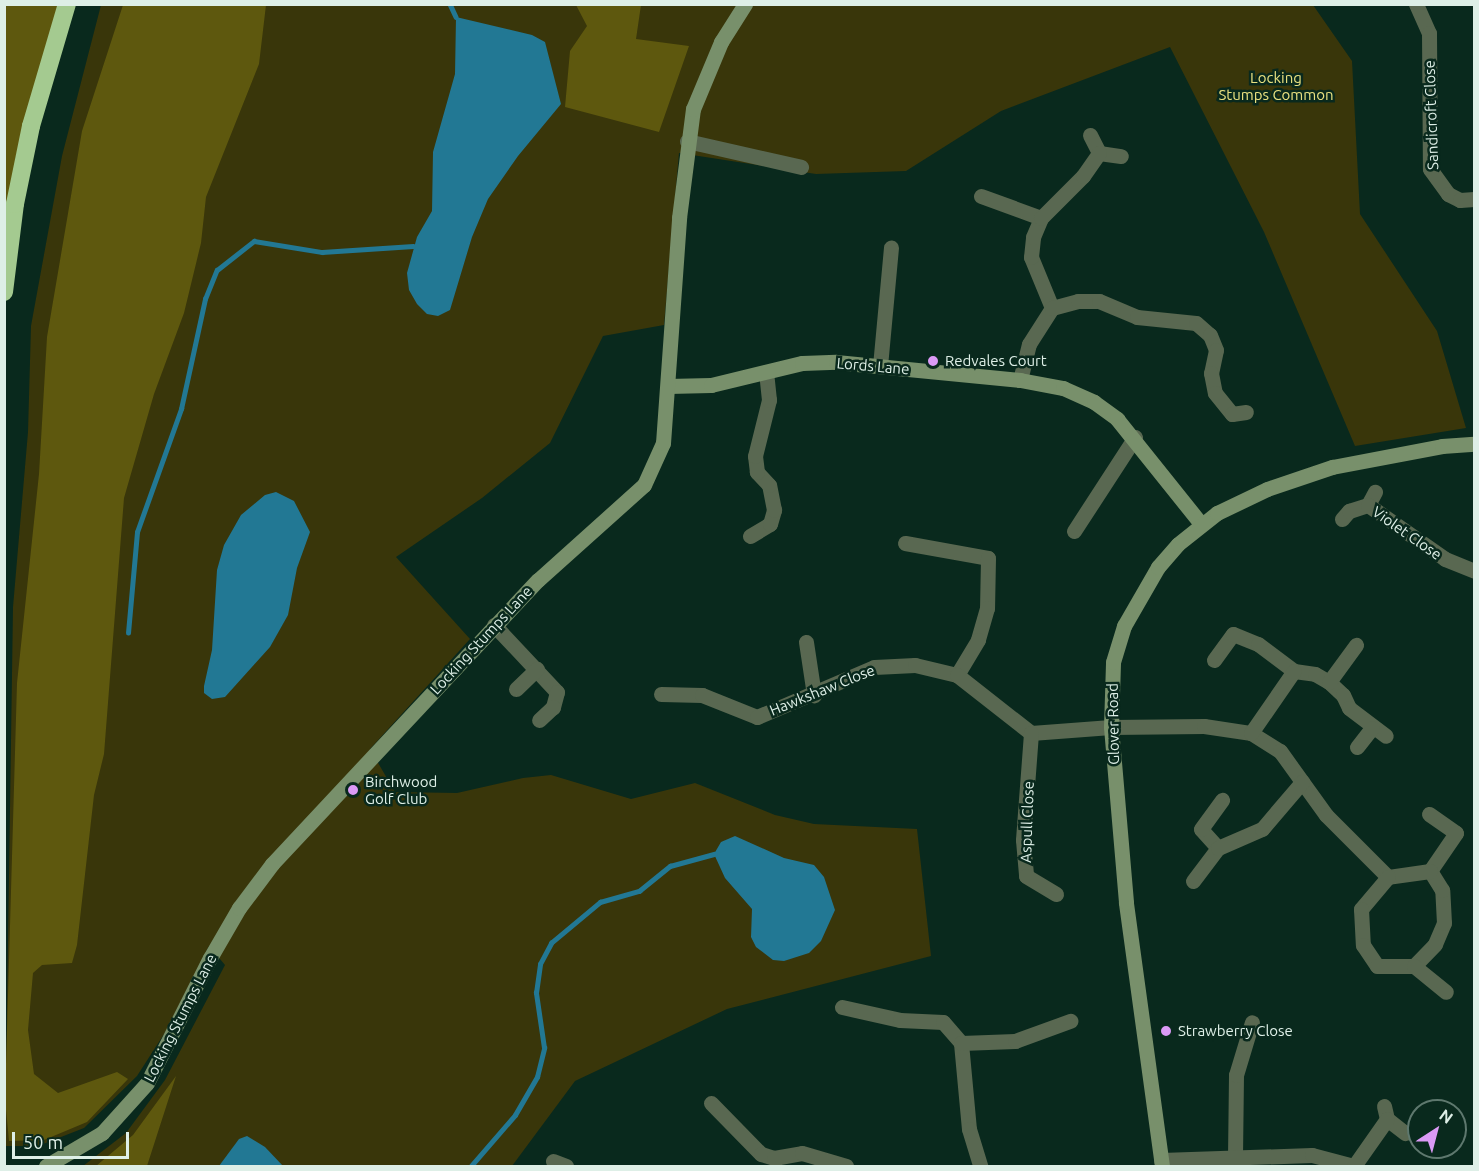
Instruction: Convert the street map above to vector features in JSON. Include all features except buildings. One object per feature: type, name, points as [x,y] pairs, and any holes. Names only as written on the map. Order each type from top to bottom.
[{"type":"highway","points":[[4,292],[15,204],[32,126],[67,4]]},
{"type":"street","name":"Locking Stumps Lane","points":[[46,1167],[83,1147],[124,1112],[147,1083],[210,958],[239,908],[266,872],[494,625],[644,485],[663,443],[687,141],[704,77],[745,4]]},
{"type":"street","name":"Sandicroft Close","points":[[1416,4],[1429,33],[1430,170],[1448,194],[1460,200],[1474,199]]},
{"type":"street","points":[[1090,135],[1099,153]]},
{"type":"street","points":[[687,141],[801,167]]},
{"type":"street","points":[[1099,153],[1121,156]]},
{"type":"street","points":[[1052,308],[1031,257],[1033,237],[1041,218],[1083,176],[1099,153]]},
{"type":"street","points":[[981,196],[1041,218]]},
{"type":"street","points":[[879,366],[891,248]]},
{"type":"street","points":[[1020,380],[1029,344],[1052,308],[1078,301],[1099,301],[1137,317],[1196,323],[1210,335],[1216,350],[1211,373],[1215,393],[1232,414],[1246,412]]},
{"type":"street","name":"Lords Lane","points":[[668,386],[711,385],[802,363],[879,366],[1020,380],[1063,388],[1094,402],[1135,437],[1201,524]]},
{"type":"street","points":[[750,536],[770,524],[774,510],[769,485],[757,472],[755,456],[770,399],[766,372]]},
{"type":"street","points":[[1074,531],[1135,437]]},
{"type":"street","name":"Glover Road","points":[[1162,1163],[1126,902],[1111,727],[1113,662],[1124,626],[1158,567],[1201,524],[1267,489],[1332,468],[1442,446],[1474,444]]},
{"type":"street","name":"Violet Close","points":[[1342,519],[1349,511],[1371,499],[1445,560],[1474,571]]},
{"type":"street","points":[[905,543],[988,558],[987,608],[978,640],[957,675]]},
{"type":"street","points":[[494,625],[557,692],[553,707],[539,720]]},
{"type":"street","points":[[1214,660],[1233,634],[1258,644],[1294,671],[1315,674],[1329,682],[1343,695],[1348,708],[1372,728],[1386,736]]},
{"type":"street","points":[[806,642],[814,695]]},
{"type":"street","points":[[1329,682],[1356,645]]},
{"type":"street","name":"Hawkshaw Close","points":[[661,694],[702,695],[757,717],[814,695],[874,667],[915,665],[957,675],[1031,733]]},
{"type":"street","points":[[516,689],[537,669]]},
{"type":"street","points":[[1251,733],[1294,671]]},
{"type":"street","points":[[1031,733],[1111,727],[1204,726],[1251,733],[1280,751],[1339,829],[1388,877]]},
{"type":"street","points":[[1357,747],[1372,728]]},
{"type":"street","name":"Aspull Close","points":[[1031,733],[1023,840],[1026,876],[1056,894]]},
{"type":"street","points":[[1193,881],[1218,848],[1262,829],[1302,782]]},
{"type":"street","points":[[1218,848],[1201,829],[1222,800]]},
{"type":"street","points":[[1429,814],[1456,832],[1430,871],[1388,877],[1361,909],[1363,945],[1377,966],[1413,966],[1446,992]]},
{"type":"street","points":[[1413,966],[1435,944],[1444,923],[1442,890],[1430,871]]},
{"type":"street","points":[[842,1007],[900,1020],[943,1022],[961,1043],[969,1129],[980,1166]]},
{"type":"street","points":[[961,1043],[1015,1041],[1070,1021]]},
{"type":"street","points":[[1235,1157],[1236,1075],[1252,1022]]},
{"type":"street","points":[[711,1103],[761,1154],[774,1158],[802,1153],[846,1167]]},
{"type":"street","points":[[1162,1163],[1235,1157],[1312,1155],[1354,1167],[1386,1112],[1405,1133]]},
{"type":"street","points":[[975,1167],[993,1167]]},
{"type":"green space","name":"Birchwood Golf Club","points":[[101,5],[1313,5],[1352,61],[1360,214],[1437,331],[1466,428],[1355,446],[1264,232],[1170,47],[1001,111],[906,171],[816,174],[679,153],[664,325],[603,336],[550,443],[482,498],[396,557],[470,639],[370,749],[395,792],[457,793],[523,778],[551,775],[631,799],[695,783],[775,815],[814,824],[917,829],[931,956],[727,1009],[575,1081],[512,1166],[83,1166],[126,1133],[165,1080],[225,965],[209,946],[166,1031],[137,1076],[84,1128],[38,1146],[5,1146],[13,607],[28,432],[31,326],[62,156]]},
{"type":"shaded area","points":[[5,5],[58,5],[16,156],[5,235]]},
{"type":"shaded area","points":[[123,5],[266,5],[259,64],[206,197],[201,243],[184,313],[154,394],[124,498],[104,754],[94,795],[77,945],[72,963],[42,965],[33,973],[28,1030],[34,1074],[58,1093],[117,1072],[128,1079],[87,1122],[44,1140],[9,1141],[5,1099],[17,683],[39,474],[47,337],[82,131]]},
{"type":"shaded area","points":[[576,5],[641,5],[636,39],[689,46],[659,132],[565,107],[570,51],[587,26]]},
{"type":"shaded area","points":[[176,1076],[147,1166],[96,1166],[133,1135]]},
{"type":"water","points":[[456,17],[532,35],[545,42],[561,104],[518,156],[488,199],[472,237],[450,310],[438,316],[427,314],[417,304],[409,290],[407,273],[417,237],[432,211],[433,152],[455,74]]},
{"type":"water","points":[[276,492],[294,501],[310,532],[297,568],[288,615],[270,647],[225,697],[212,699],[204,693],[204,686],[212,650],[217,570],[224,545],[241,515],[265,495]]},
{"type":"water","points":[[735,836],[784,858],[814,865],[824,877],[835,910],[821,941],[809,953],[784,961],[773,960],[756,947],[751,937],[752,909],[725,878],[714,854],[721,842]]},
{"type":"water","points":[[247,1136],[265,1147],[283,1166],[219,1166],[239,1139]]},
{"type":"waterway","points":[[450,4],[456,17]]},
{"type":"waterway","points":[[128,633],[137,532],[181,409],[205,299],[217,270],[254,241],[322,252],[413,246]]},
{"type":"waterway","points":[[471,1166],[515,1115],[537,1077],[544,1048],[536,993],[540,964],[551,943],[600,902],[639,891],[670,866],[714,854]]},
{"type":"place","name":"Redvales Court","points":[[933,361]]},
{"type":"place","name":"Birchwood Golf Club","points":[[353,790]]},
{"type":"place","name":"Strawberry Close","points":[[1166,1031]]},
{"type":"park label","name":"Locking Stumps Common","points":[[1276,86]]}]
